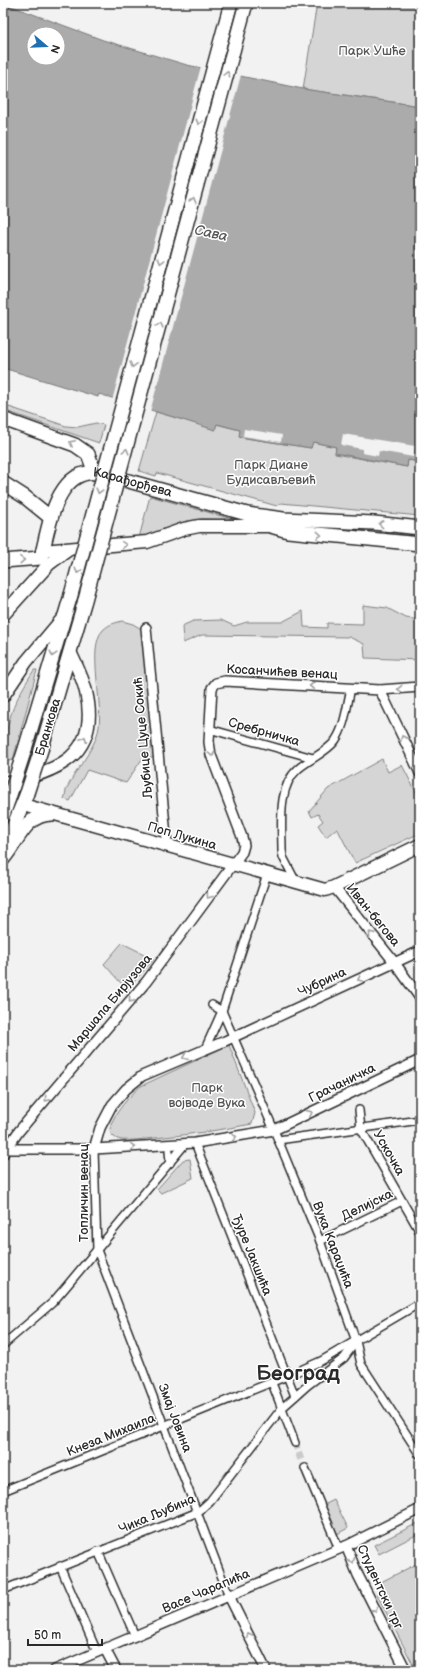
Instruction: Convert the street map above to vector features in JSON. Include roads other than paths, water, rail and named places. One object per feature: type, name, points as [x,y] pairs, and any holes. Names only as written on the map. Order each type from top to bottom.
[{"type":"main road","name":"Бранкова","points":[[3,815],[71,595],[231,3]]},
{"type":"main road","name":"Бранкова","points":[[3,852],[27,793],[86,600],[246,3]]},
{"type":"main road","points":[[3,419],[75,444],[88,454],[95,472]]},
{"type":"main road","name":"Карађорђева","points":[[3,561],[42,555],[51,518],[60,495],[69,482],[83,475],[95,472],[247,514],[283,519],[374,523],[420,528]]},
{"type":"main road","points":[[3,483],[25,497],[51,518]]},
{"type":"main road","name":"Карађорђева","points":[[247,514],[270,526],[288,531],[420,544]]},
{"type":"main road","points":[[3,859],[31,820],[43,814],[52,814]]},
{"type":"street","name":"Карађорђева","points":[[42,555],[71,549],[147,542],[184,529],[199,526],[270,526]]},
{"type":"street","points":[[3,615],[49,564],[63,553],[71,549]]},
{"type":"street","points":[[32,583],[42,555]]},
{"type":"street","points":[[3,696],[26,662],[65,616]]},
{"type":"street","name":"Љубице Цуце Сокић","points":[[146,628],[167,846]]},
{"type":"street","points":[[3,783],[19,780],[48,771],[63,763],[76,752],[85,738],[89,721],[89,705],[86,690],[70,652]]},
{"type":"street","name":"Косанчићев венац","points":[[232,865],[242,852],[244,841],[211,755],[209,729],[212,688],[216,683],[380,690],[420,687]]},
{"type":"street","points":[[296,882],[283,857],[283,793],[292,776],[298,769],[332,744],[337,736],[351,688]]},
{"type":"street","points":[[380,690],[420,773]]},
{"type":"street","name":"Сребрничка","points":[[209,729],[313,758]]},
{"type":"street","name":"Поп Лукина","points":[[22,805],[325,890],[334,887]]},
{"type":"street","points":[[334,887],[420,846]]},
{"type":"street","name":"Маршала Бирјузова","points":[[4,1151],[146,982],[232,865]]},
{"type":"street","points":[[205,1049],[222,1011],[267,874]]},
{"type":"street","name":"Иван-бегова","points":[[334,887],[395,963],[420,998]]},
{"type":"street","name":"Чубрина","points":[[234,1037],[420,951]]},
{"type":"street","points":[[212,1005],[222,1011],[234,1037]]},
{"type":"street","name":"Топличин венац","points":[[97,1250],[94,1149],[96,1137],[105,1116],[119,1097],[133,1083],[151,1071],[234,1037]]},
{"type":"street","name":"Вука Караџића","points":[[234,1037],[320,1241],[356,1341],[361,1364],[420,1455]]},
{"type":"street","name":"Грачаничка","points":[[4,1151],[94,1149],[191,1143],[274,1130],[420,1060]]},
{"type":"street","points":[[359,1110],[361,1129]]},
{"type":"street","points":[[278,1140],[420,1120]]},
{"type":"street","name":"Ускочка","points":[[361,1129],[420,1232]]},
{"type":"street","points":[[3,1345],[52,1303],[170,1163],[191,1143]]},
{"type":"street","name":"Ђуре Јакшића","points":[[191,1143],[291,1389]]},
{"type":"street","points":[[169,1151],[170,1163]]},
{"type":"street","name":"Делијска","points":[[320,1241],[402,1201]]},
{"type":"street","name":"Змај Јовина","points":[[97,1250],[230,1596]]},
{"type":"street","name":"Кнеза Михаила","points":[[3,1490],[274,1384],[287,1376],[321,1361],[420,1303]]},
{"type":"street","name":"Кнеза Михаила","points":[[282,1408],[291,1389],[308,1385],[344,1358],[356,1341]]},
{"type":"street","points":[[274,1384],[295,1443]]},
{"type":"street","name":"Чика Љубина","points":[[3,1590],[198,1512],[210,1501],[282,1408]]},
{"type":"street","points":[[305,1468],[342,1548]]},
{"type":"street","name":"Студентски трг","points":[[406,1670],[358,1575],[342,1548],[420,1509]]},
{"type":"street","name":"Васе Чарапића","points":[[55,1670],[342,1548]]},
{"type":"street","points":[[98,1551],[135,1636]]},
{"type":"street","points":[[60,1566],[101,1650],[116,1670]]},
{"type":"street","points":[[230,1596],[266,1670]]},
{"type":"water","name":"Сава","points":[[3,3],[65,26],[26,26],[26,66],[66,66],[66,26],[103,40],[187,65],[303,89],[420,106],[420,462],[408,460],[407,467],[335,453],[336,447],[313,442],[311,448],[239,437],[240,430],[217,424],[215,430],[99,394],[98,397],[3,368]]},
{"type":"tunnel","points":[[295,1443],[302,1463]]},
{"type":"district","name":"Београд","points":[[298,1373]]},
{"type":"park label","name":"Парк Ушће","points":[[372,51]]},
{"type":"park label","name":"Парк Диане Будисављевић","points":[[271,472]]},
{"type":"park label","name":"Парк војводе Вука","points":[[207,1096]]}]
